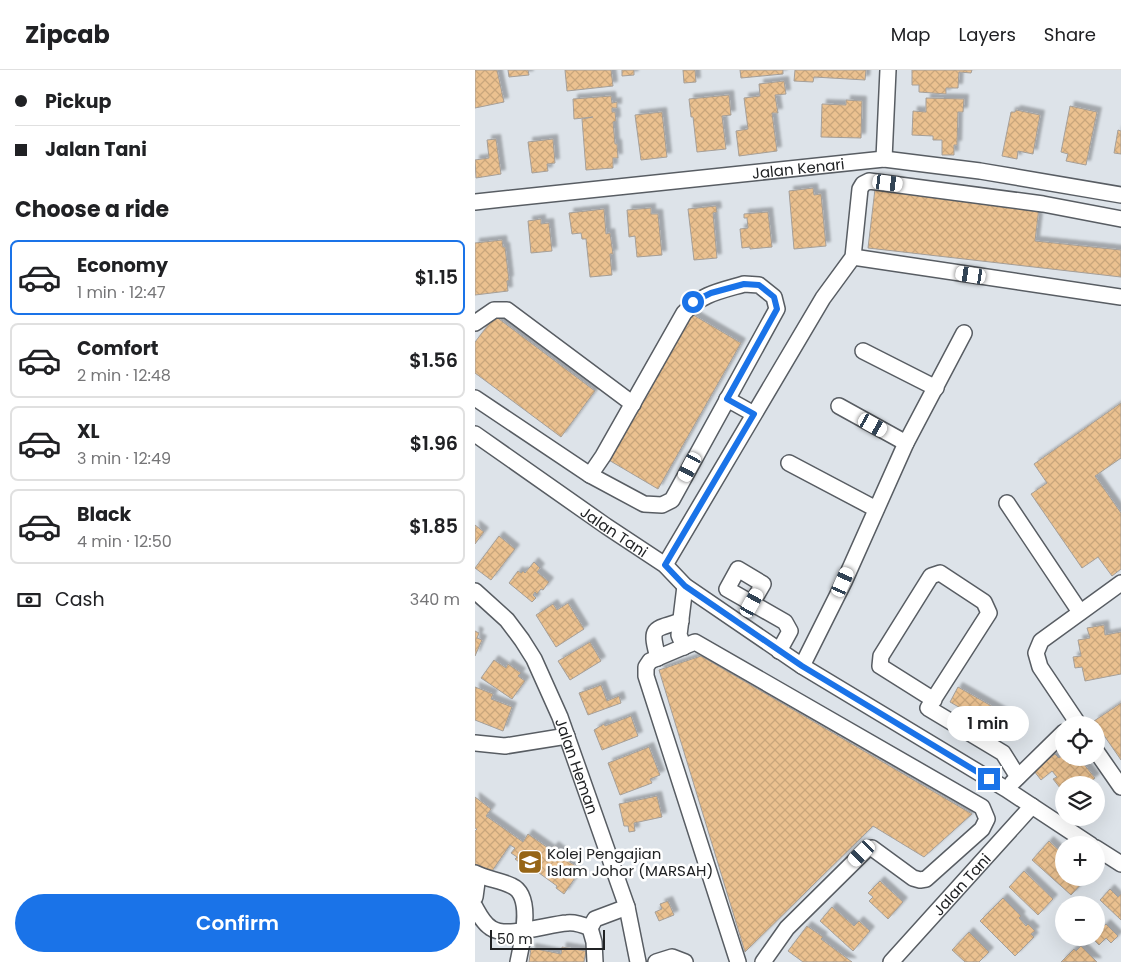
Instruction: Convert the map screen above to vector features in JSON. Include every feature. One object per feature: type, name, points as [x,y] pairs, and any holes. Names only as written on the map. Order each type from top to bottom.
[{"type":"street","points":[[884,159],[888,70]]},
{"type":"street","name":"Jalan Kenari","points":[[475,202],[884,159],[981,171],[1121,195]]},
{"type":"street","points":[[665,565],[823,298],[853,257],[860,190],[863,184],[869,181],[1043,204],[1121,219]]},
{"type":"street","points":[[853,257],[1121,297]]},
{"type":"street","points":[[475,398],[590,475],[644,504],[662,505],[672,500],[777,309],[774,297],[759,285],[744,284],[711,293],[693,302],[684,313],[603,456],[590,475]]},
{"type":"street","points":[[475,323],[494,310],[507,310],[633,404]]},
{"type":"street","points":[[802,666],[843,582],[906,443],[964,333]]},
{"type":"street","points":[[863,351],[936,388]]},
{"type":"street","points":[[727,399],[754,414]]},
{"type":"street","points":[[839,406],[906,443]]},
{"type":"street","name":"Jalan Tani","points":[[475,434],[605,526],[665,565],[685,586],[779,651],[1005,789],[1077,836]]},
{"type":"street","points":[[789,463],[876,510]]},
{"type":"street","points":[[1007,502],[1080,612]]},
{"type":"street","points":[[934,700],[879,666],[881,656],[931,576],[940,572],[984,602],[989,613],[934,700],[928,708],[1003,753],[1018,776]]},
{"type":"street","points":[[1070,716],[1040,667],[1036,654],[1041,641],[1121,584]]},
{"type":"street","points":[[684,647],[679,635],[685,586]]},
{"type":"street","name":"Jalan Heman","points":[[475,592],[507,620],[526,646],[538,667],[567,736],[627,907],[638,962]]},
{"type":"street","points":[[752,603],[785,622],[790,631],[779,651]]},
{"type":"street","points":[[659,658],[653,638],[654,632],[658,628],[681,622]]},
{"type":"street","points":[[739,962],[646,676],[646,667],[650,661],[695,642],[982,807],[987,819],[982,829],[926,879],[913,878],[872,848],[867,849],[787,928],[763,962]]},
{"type":"street","points":[[475,743],[505,746],[567,736]]},
{"type":"street","points":[[1005,789],[1055,741]]},
{"type":"street","points":[[1105,763],[1121,786]]},
{"type":"street","name":"Jalan Tani","points":[[891,962],[1032,806]]},
{"type":"street","points":[[1105,854],[1121,864]]},
{"type":"street","points":[[475,896],[476,874],[514,886],[523,896],[525,931],[517,962]]},
{"type":"street","points":[[475,906],[481,919],[495,931],[525,931],[568,923],[590,928]]},
{"type":"street","points":[[595,962],[594,942],[590,928],[595,919],[627,907]]},
{"type":"street","points":[[656,962],[672,957],[685,962]]},
{"type":"building","points":[[475,70],[497,70],[504,102],[475,108]]},
{"type":"building","points":[[508,70],[528,70],[529,75],[509,77]]},
{"type":"building","points":[[565,70],[611,70],[613,86],[567,91]]},
{"type":"building","points":[[622,70],[634,70],[634,75],[622,76]]},
{"type":"building","points":[[683,70],[695,70],[696,82],[684,83]]},
{"type":"building","points":[[740,70],[783,70],[783,74],[741,78]]},
{"type":"building","points":[[795,70],[866,70],[865,80],[814,77],[813,82],[794,81]]},
{"type":"building","points":[[912,70],[972,70],[971,73],[959,72],[958,88],[946,88],[946,94],[919,92],[919,85],[912,85]]},
{"type":"building","points":[[784,81],[786,94],[775,95],[778,113],[772,113],[777,151],[739,156],[736,131],[748,129],[744,98],[760,96],[759,84]]},
{"type":"building","points":[[729,95],[731,115],[722,116],[726,149],[697,152],[689,99]]},
{"type":"building","points":[[611,96],[612,103],[617,102],[617,108],[612,108],[612,112],[615,112],[616,121],[613,122],[618,158],[613,158],[613,168],[586,170],[582,119],[593,117],[574,119],[573,99]]},
{"type":"building","points":[[926,98],[964,99],[963,112],[958,112],[957,145],[954,145],[954,155],[942,155],[942,140],[933,140],[933,136],[912,135],[913,111],[926,112]]},
{"type":"building","points":[[846,100],[862,101],[861,138],[821,137],[822,104],[846,105]]},
{"type":"building","points":[[1070,106],[1097,112],[1086,165],[1066,161],[1068,154],[1061,152]]},
{"type":"building","points":[[1016,110],[1040,115],[1033,154],[1018,151],[1017,159],[1002,156],[1011,112]]},
{"type":"building","points":[[662,112],[667,157],[641,160],[635,115]]},
{"type":"building","points":[[1118,130],[1121,131],[1121,154],[1114,153]]},
{"type":"building","points":[[496,139],[501,174],[476,178],[475,160],[489,158],[487,140]]},
{"type":"building","points":[[553,139],[555,163],[547,164],[548,171],[532,173],[528,142]]},
{"type":"building","points":[[813,188],[814,195],[821,194],[826,246],[794,249],[789,191]]},
{"type":"building","points":[[875,189],[1039,208],[1035,241],[1121,250],[1121,277],[868,248]]},
{"type":"building","points":[[716,206],[717,212],[713,213],[717,258],[694,260],[688,209]]},
{"type":"building","points":[[651,208],[651,214],[658,214],[662,255],[637,257],[635,236],[629,237],[627,210]]},
{"type":"building","points":[[604,209],[606,234],[610,233],[613,254],[610,254],[612,275],[590,277],[586,239],[582,239],[581,233],[572,234],[569,213]]},
{"type":"building","points":[[768,212],[772,247],[742,248],[740,229],[748,228],[747,218],[744,218],[744,214]]},
{"type":"building","points":[[541,219],[541,224],[549,223],[552,251],[531,253],[528,221]]},
{"type":"building","points":[[502,240],[503,247],[505,247],[509,280],[507,281],[508,291],[475,295],[475,243]]},
{"type":"building","points":[[690,313],[741,343],[658,489],[607,459]]},
{"type":"building","points":[[495,316],[595,391],[561,437],[475,373],[475,342]]},
{"type":"building","points":[[1121,403],[1121,458],[1095,476],[1121,513],[1121,569],[1112,576],[1098,557],[1082,568],[1031,494],[1047,483],[1034,464]]},
{"type":"building","points":[[475,525],[484,532],[475,544]]},
{"type":"building","points":[[499,536],[515,549],[491,580],[475,568]]},
{"type":"building","points":[[534,562],[540,568],[537,572],[549,582],[543,590],[541,589],[537,594],[535,592],[533,595],[536,598],[532,602],[509,583],[518,571],[525,573]]},
{"type":"building","points":[[568,603],[584,629],[556,647],[536,615],[553,604],[557,610]]},
{"type":"building","points":[[1104,625],[1105,635],[1121,632],[1121,674],[1085,681],[1082,667],[1075,668],[1073,657],[1081,656],[1078,640],[1090,638],[1087,628]]},
{"type":"building","points":[[475,631],[479,633],[477,638],[482,640],[475,656]]},
{"type":"building","points":[[590,642],[601,661],[570,680],[558,661]]},
{"type":"building","points":[[701,656],[972,814],[924,857],[873,826],[745,952],[659,670]]},
{"type":"building","points":[[494,660],[506,668],[508,664],[521,673],[518,676],[525,681],[512,699],[481,678]]},
{"type":"building","points":[[601,685],[607,701],[619,696],[621,703],[588,715],[579,693]]},
{"type":"building","points":[[475,687],[493,694],[491,699],[512,707],[503,731],[475,720]]},
{"type":"building","points":[[958,687],[1011,717],[1002,732],[950,702]]},
{"type":"building","points":[[1121,703],[1121,760],[1105,737],[1105,716],[1102,716]]},
{"type":"building","points":[[631,716],[638,736],[602,750],[594,730],[604,724],[605,726]]},
{"type":"building","points":[[649,747],[660,775],[650,779],[652,783],[620,795],[608,763]]},
{"type":"building","points":[[1055,754],[1055,766],[1085,766],[1093,776],[1056,776],[1052,771],[1041,780],[1034,771]]},
{"type":"building","points":[[657,796],[662,817],[634,823],[635,831],[629,832],[628,826],[624,826],[619,804]]},
{"type":"building","points":[[475,797],[491,809],[486,816],[523,842],[528,834],[551,850],[554,846],[567,856],[565,859],[577,867],[571,875],[575,878],[564,894],[556,888],[557,886],[528,865],[526,867],[515,859],[517,857],[511,853],[515,848],[510,845],[490,874],[475,864],[475,831],[477,829],[475,828]]},
{"type":"building","points":[[1049,841],[1055,847],[1055,881],[1032,860]]},
{"type":"building","points":[[1024,871],[1053,899],[1038,915],[1009,887]]},
{"type":"building","points":[[880,881],[903,902],[888,919],[869,901],[873,897],[868,893]]},
{"type":"building","points":[[1061,886],[1079,886],[1071,895]]},
{"type":"building","points":[[1110,889],[1118,897],[1121,894],[1121,920],[1105,905],[1104,896]]},
{"type":"building","points":[[1003,898],[1021,916],[1019,918],[1026,926],[1028,924],[1035,931],[1031,934],[1034,937],[1015,956],[980,921]]},
{"type":"building","points":[[668,901],[674,915],[659,921],[655,912],[662,909],[660,904]]},
{"type":"building","points":[[832,907],[854,926],[859,921],[870,931],[853,951],[820,921]]},
{"type":"building","points":[[1105,925],[1118,936],[1111,943],[1105,939]]},
{"type":"building","points":[[807,926],[852,962],[803,962],[788,951]]},
{"type":"building","points":[[969,932],[989,952],[979,962],[965,962],[952,950]]},
{"type":"building","points":[[1081,946],[1097,962],[1061,962],[1074,949],[1076,951]]},
{"type":"building","points":[[562,947],[586,951],[584,962],[529,962],[531,948],[561,954]]},
{"type":"place","name":"Kolej Pengajian Islam Johor (MARSAH)","points":[[530,862]]},
{"type":"route","points":[[693,302],[711,293],[744,284],[759,285],[774,297],[777,309],[727,399],[754,414],[665,565],[685,586],[802,666],[989,779]]}]
